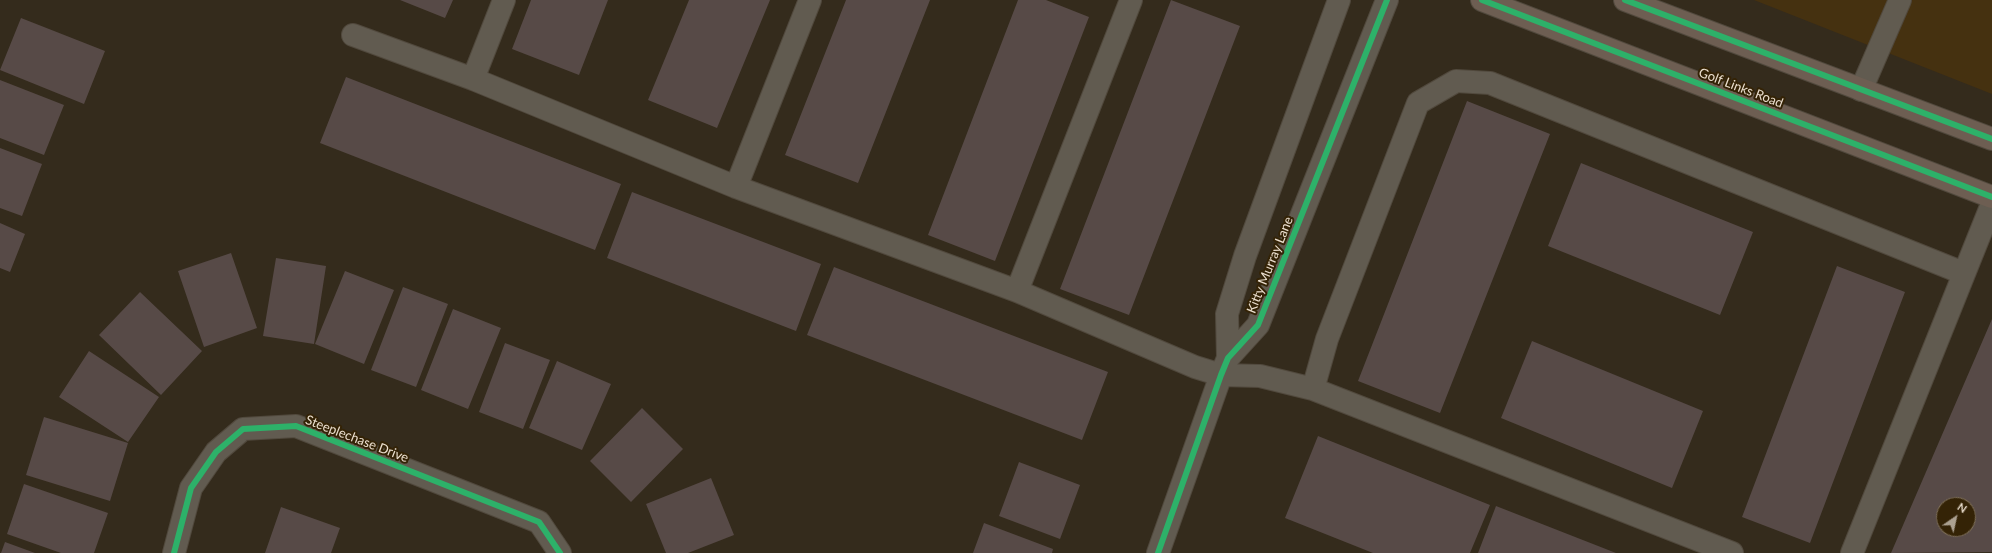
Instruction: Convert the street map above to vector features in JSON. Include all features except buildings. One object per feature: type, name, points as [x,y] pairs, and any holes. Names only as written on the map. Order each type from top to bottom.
[{"type":"main road","name":"Golf Links Road","points":[[1482,0],[1992,197]]},
{"type":"main road","points":[[1625,0],[1992,139]]},
{"type":"street","points":[[473,79],[504,0]]},
{"type":"street","points":[[736,187],[810,0]]},
{"type":"street","points":[[1017,291],[1131,0]]},
{"type":"street","name":"Kitty Murray Lane","points":[[1158,553],[1224,366],[1227,314],[1244,256],[1339,0]]},
{"type":"street","name":"Kitty Murray Lane","points":[[1224,366],[1258,326],[1387,0]]},
{"type":"street","points":[[1861,90],[1900,0]]},
{"type":"street","points":[[353,35],[473,79],[736,187],[1017,291],[1195,367],[1224,366],[1313,389],[1732,553]]},
{"type":"street","points":[[1313,389],[1327,339],[1418,103],[1456,80],[1490,83],[1963,273]]},
{"type":"street","points":[[1852,553],[1963,273],[1992,204]]},
{"type":"street","name":"Steeplechase Drive","points":[[174,553],[191,488],[216,452],[243,429],[296,426],[539,522],[560,553]]},
{"type":"shaded area","points":[[1754,0],[1992,0],[1992,94]]},
{"type":"cycle path","points":[[1158,553],[1228,358],[1258,325],[1387,0]]},
{"type":"cycle path","points":[[1482,0],[1992,197]]},
{"type":"cycle path","points":[[1625,0],[1992,139]]},
{"type":"cycle path","points":[[174,553],[191,488],[216,452],[243,429],[296,426],[539,522],[560,553]]}]
